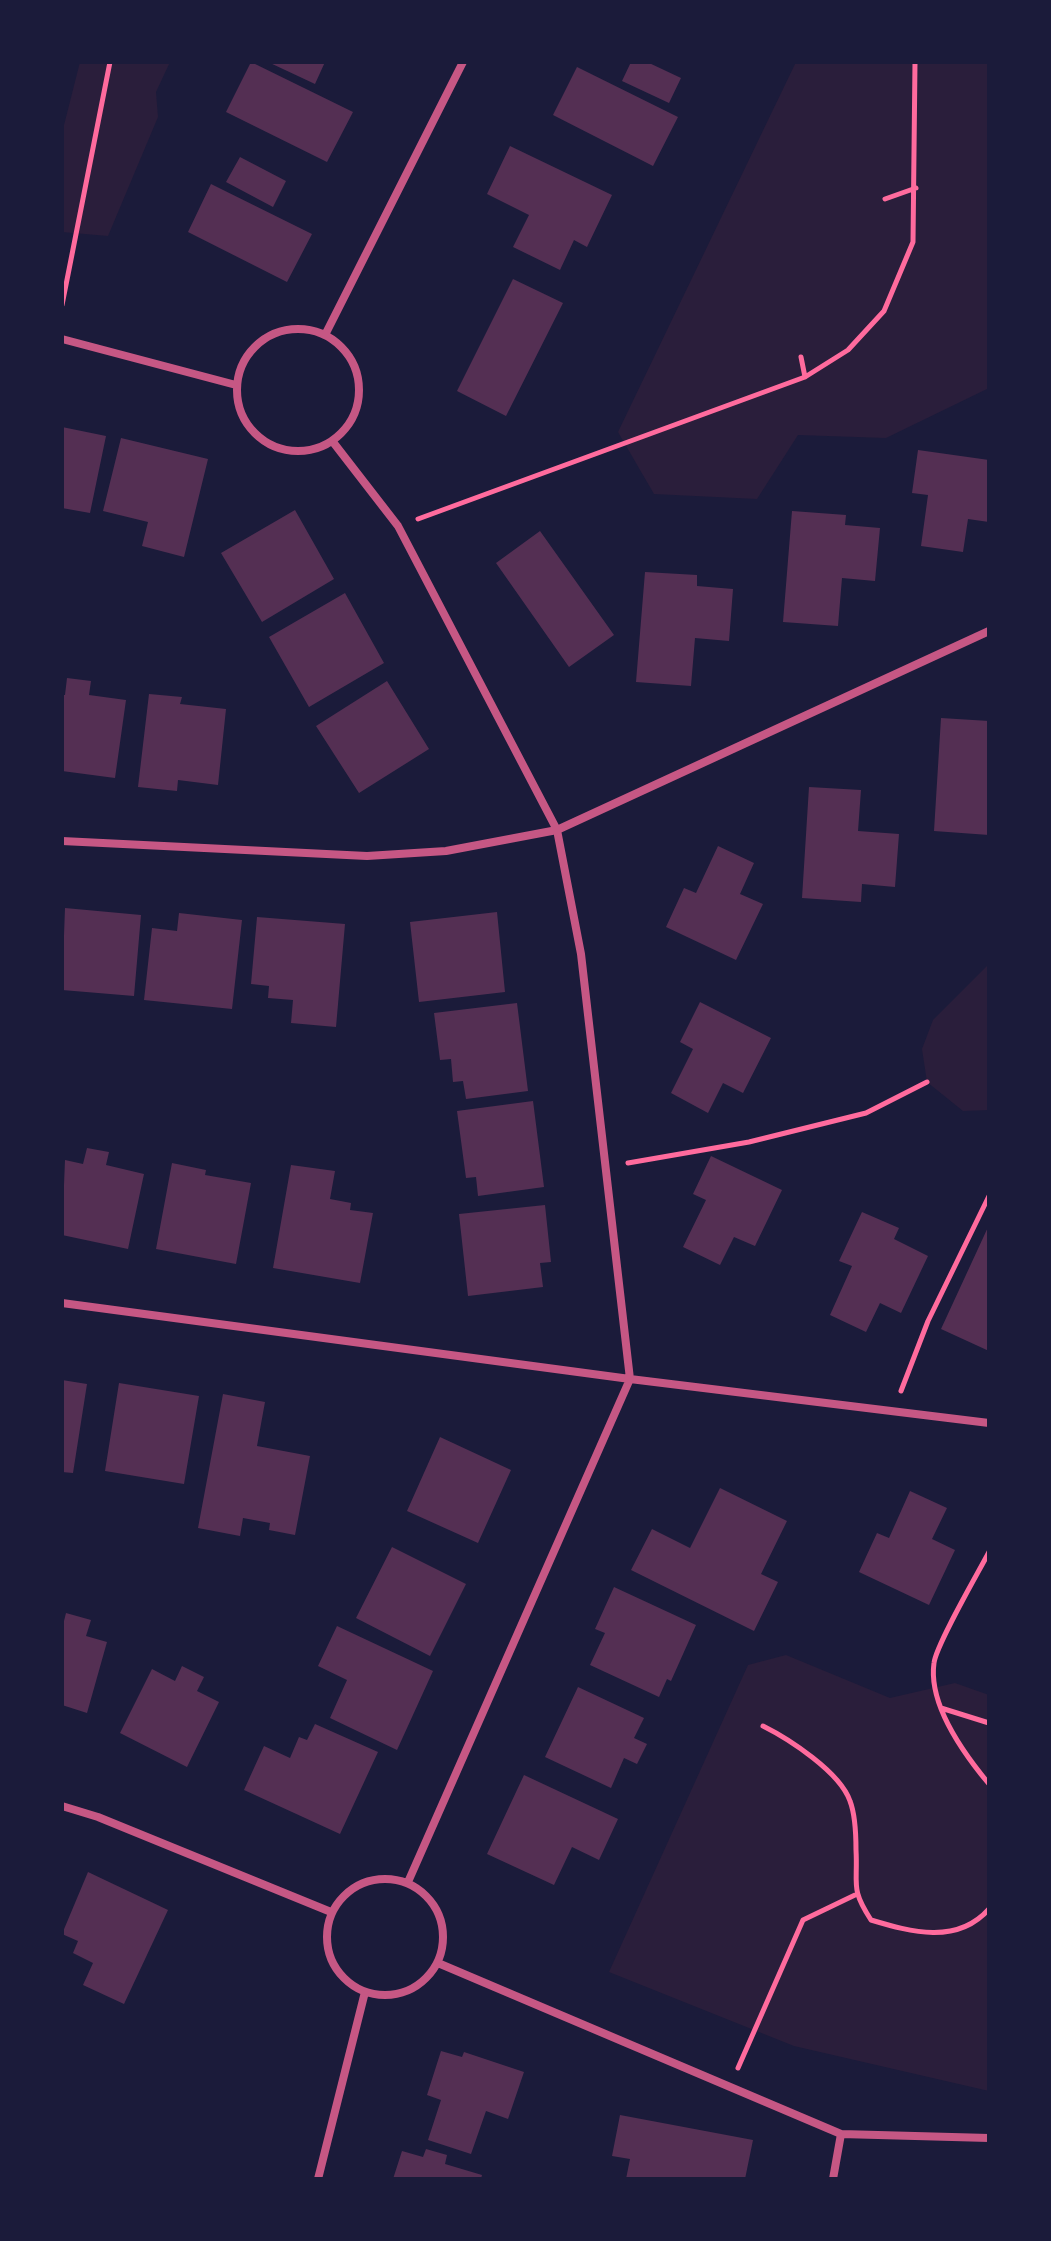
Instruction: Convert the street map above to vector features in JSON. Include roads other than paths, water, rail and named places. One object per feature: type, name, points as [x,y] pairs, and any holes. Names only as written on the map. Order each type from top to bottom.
[{"type":"street","points":[[325,335],[463,62]]},
{"type":"street","points":[[302,329],[325,335],[345,350],[356,371],[359,395],[353,418],[333,442],[316,449],[292,452],[269,445],[250,430],[239,409],[236,385],[243,362],[258,343],[279,332],[302,329]]},
{"type":"street","points":[[62,339],[236,385]]},
{"type":"street","points":[[333,442],[398,526],[557,830],[581,954],[608,1167],[630,1379],[408,1882]]},
{"type":"street","points":[[62,841],[367,856],[446,851],[557,830],[989,631]]},
{"type":"street","points":[[62,1303],[630,1379],[989,1423]]},
{"type":"street","points":[[62,1806],[98,1817],[331,1912]]},
{"type":"street","points":[[390,1878],[408,1882],[424,1892],[439,1916],[443,1944],[438,1963],[415,1988],[390,1995],[365,1992],[348,1983],[335,1968],[328,1950],[326,1931],[331,1912],[355,1885],[390,1878]]},
{"type":"street","points":[[438,1963],[841,2134],[989,2138]]},
{"type":"street","points":[[318,2179],[365,1992]]},
{"type":"street","points":[[833,2179],[841,2134]]}]
